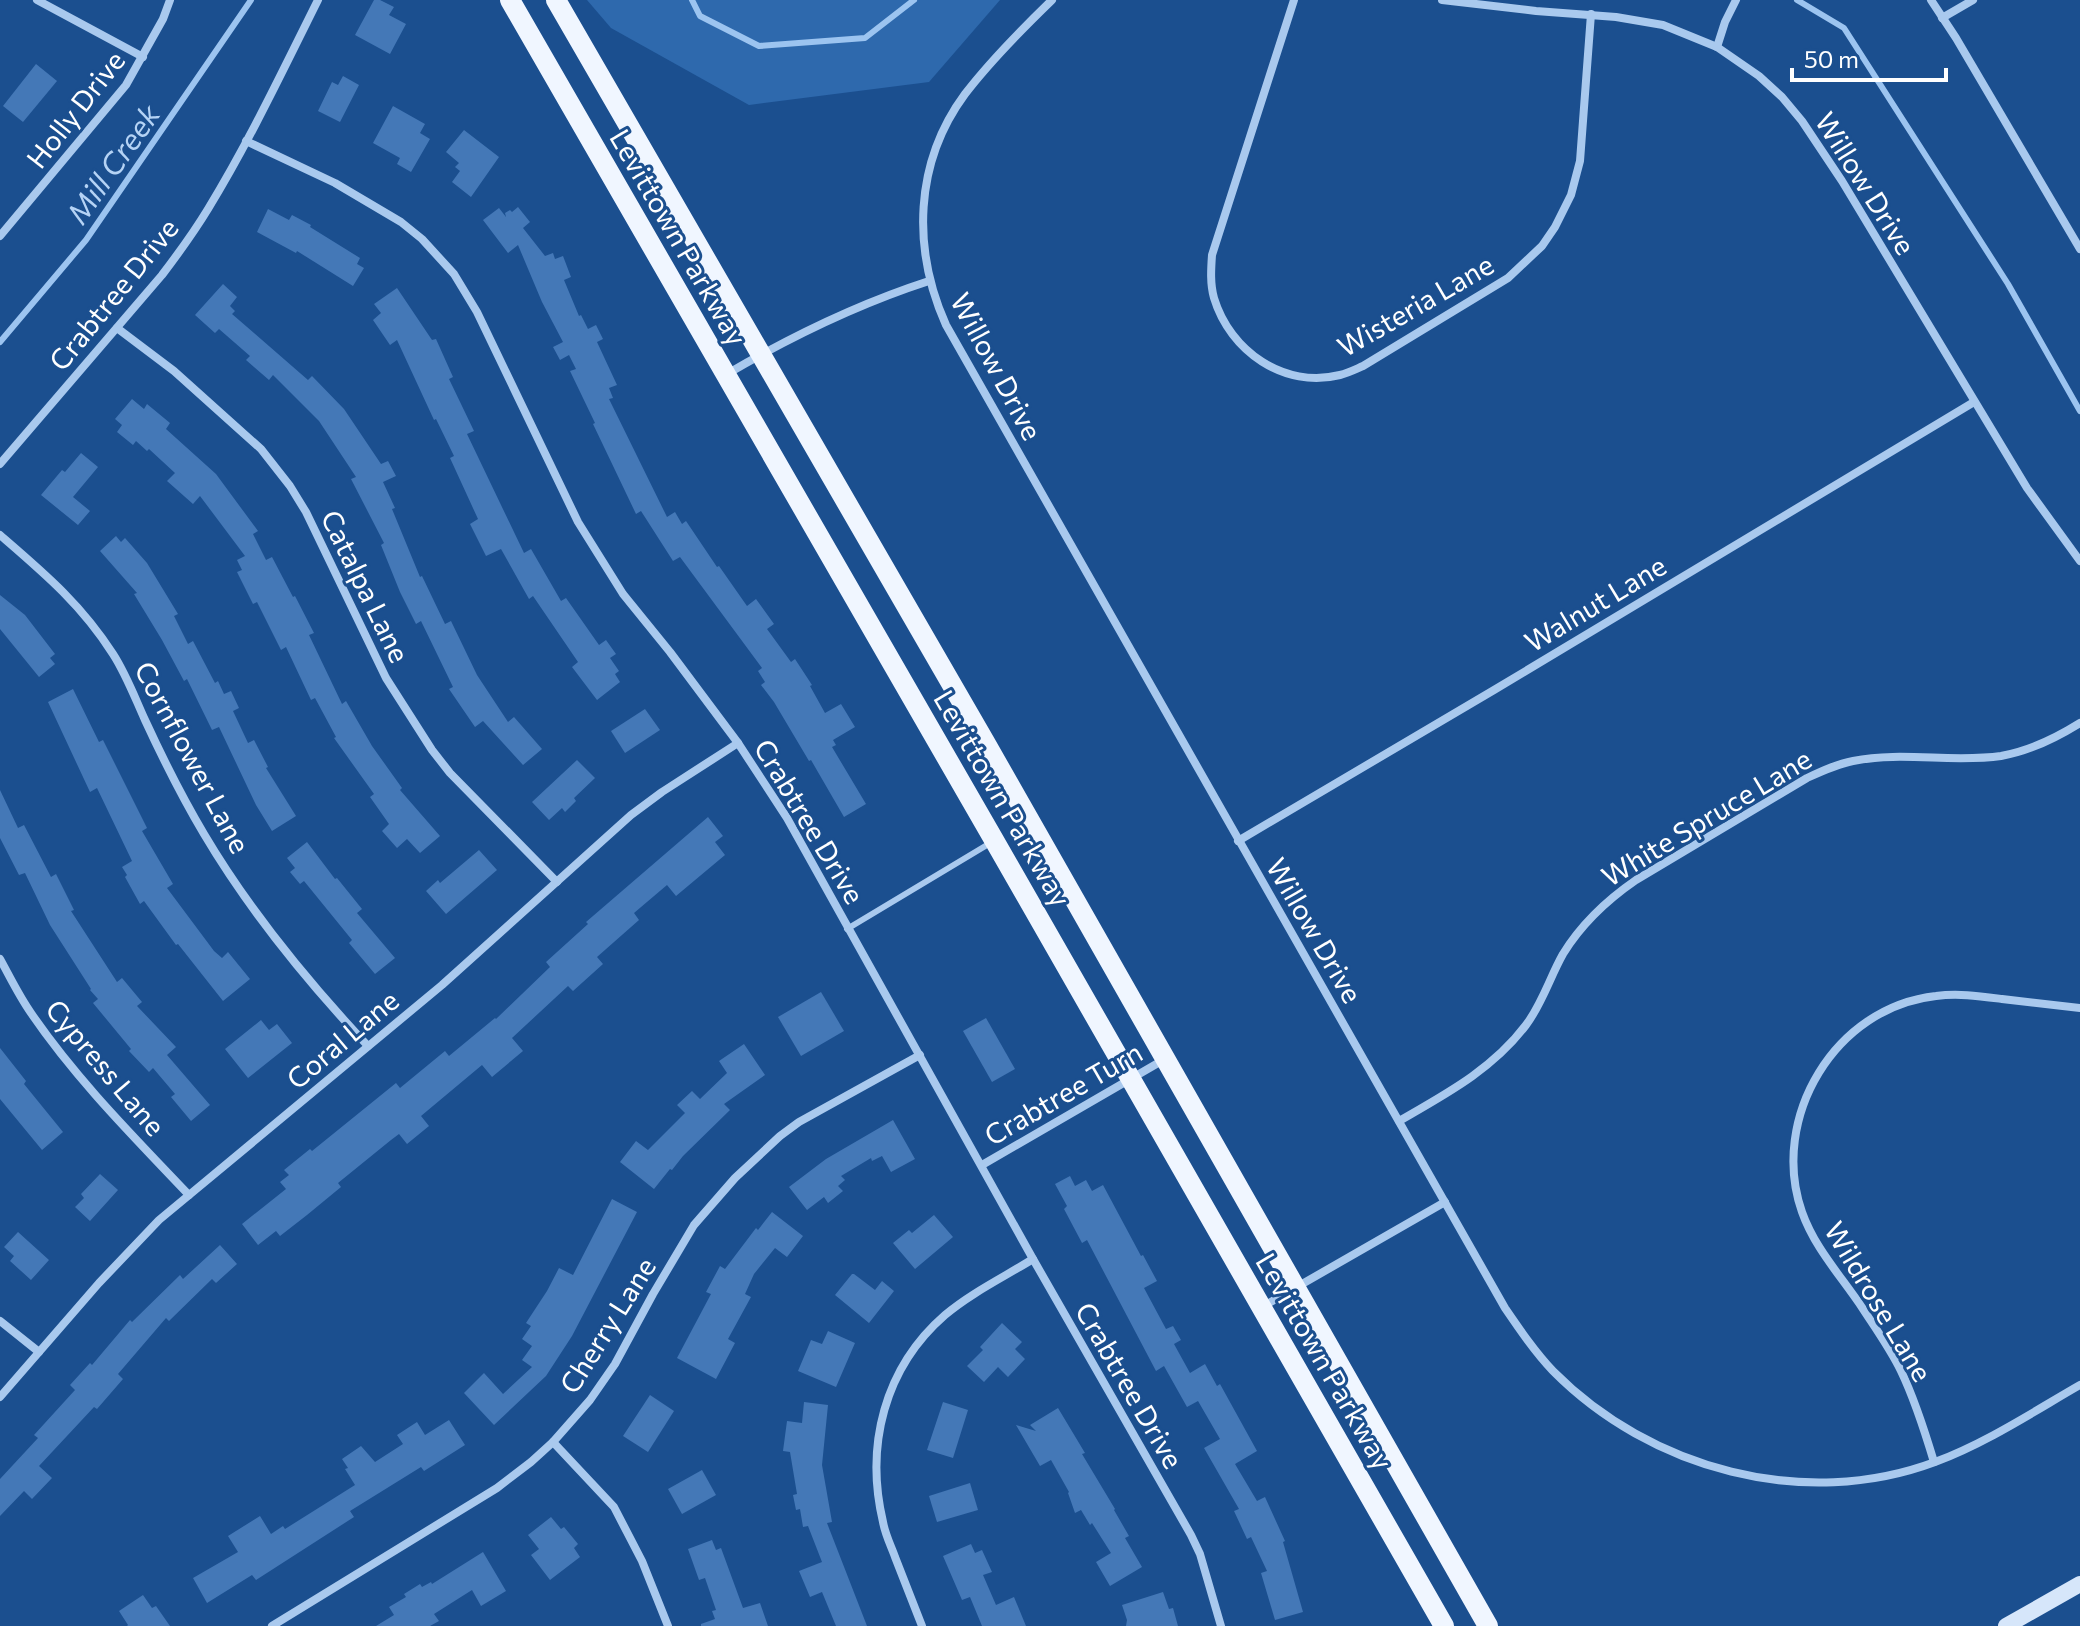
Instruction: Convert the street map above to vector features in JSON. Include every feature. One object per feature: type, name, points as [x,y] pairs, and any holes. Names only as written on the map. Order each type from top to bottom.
[{"type":"main road","name":"Levittown Parkway","points":[[510,0],[1444,1626]]},
{"type":"main road","name":"Levittown Parkway","points":[[556,0],[1488,1626]]},
{"type":"main road","points":[[2006,1626],[2080,1584]]},
{"type":"street","points":[[37,0],[143,57]]},
{"type":"street","name":"Holly Drive","points":[[0,236],[126,85],[163,19],[170,0]]},
{"type":"street","name":"Crabtree Drive","points":[[0,464],[181,250],[246,141],[318,0]]},
{"type":"street","name":"Willow Drive","points":[[1052,0],[964,95],[945,126],[932,160],[922,220],[929,281],[936,303],[1505,1308],[1533,1346],[1553,1370],[1588,1402],[1669,1451],[1713,1467],[1790,1482],[1866,1479],[1934,1462],[1974,1445],[2080,1385]]},
{"type":"street","name":"Wisteria Lane","points":[[1294,0],[1212,255],[1211,279],[1213,296],[1222,319],[1247,352],[1283,372],[1299,376],[1340,375],[1363,366],[1508,278],[1542,246],[1571,195],[1580,161],[1591,14]]},
{"type":"street","name":"Willow Drive","points":[[1442,0],[1591,14],[1663,25],[1717,47],[1759,76],[1802,121],[1842,181],[2027,488],[2080,561]]},
{"type":"street","points":[[1717,47],[1736,0]]},
{"type":"street","points":[[1931,0],[2080,249]]},
{"type":"street","points":[[1942,18],[1973,0]]},
{"type":"street","name":"Crabtree Drive","points":[[246,141],[335,183],[401,222],[422,239],[454,274],[477,312],[596,554],[623,594],[738,743],[787,818],[1191,1535],[1200,1554],[1221,1626]]},
{"type":"street","points":[[726,374],[811,329],[884,296],[929,281]]},
{"type":"street","name":"Catalpa Lane","points":[[117,328],[174,371],[261,449],[306,512],[386,678],[432,750],[450,773],[557,882]]},
{"type":"street","name":"Walnut Lane","points":[[1238,841],[1974,402]]},
{"type":"street","name":"Cornflower Lane","points":[[0,535],[57,584],[83,612],[120,665],[173,780],[238,888],[287,953],[368,1046]]},
{"type":"street","name":"White Spruce Lane","points":[[1399,1121],[1465,1083],[1506,1049],[1531,1017],[1577,933],[1614,895],[1807,778],[1829,768],[1865,759],[2003,756],[2057,738],[2080,723]]},
{"type":"street","name":"Coral Lane","points":[[0,1397],[159,1220],[442,985],[631,815],[738,743]]},
{"type":"street","name":"Cypress Lane","points":[[0,959],[29,1011],[59,1051],[189,1195]]},
{"type":"street","name":"Wildrose Lane","points":[[1934,1462],[1901,1370],[1818,1246],[1801,1211],[1793,1160],[1801,1109],[1824,1063],[1841,1043],[1883,1012],[1907,1002],[1958,994],[2080,1008]]},
{"type":"street","name":"Cherry Lane","points":[[272,1626],[497,1488],[531,1462],[590,1400],[615,1364],[694,1225],[735,1178],[799,1122],[920,1055]]},
{"type":"street","name":"Crabtree Turn","points":[[982,1165],[1165,1058]]},
{"type":"street","points":[[1262,1307],[1445,1202]]},
{"type":"street","points":[[922,1626],[883,1526],[875,1459],[881,1418],[902,1368],[945,1315],[1033,1259]]},
{"type":"street","points":[[0,1321],[39,1352]]},
{"type":"street","points":[[553,1442],[614,1507],[642,1561],[668,1626]]},
{"type":"lane","points":[[847,929],[994,840]]},
{"type":"shaded area","points":[[587,0],[1000,0],[929,82],[749,105],[611,28]]},
{"type":"building","points":[[374,0],[394,7],[389,15],[406,24],[390,54],[355,35]]},
{"type":"building","points":[[36,64],[57,81],[23,122],[3,106]]},
{"type":"building","points":[[343,76],[359,85],[340,122],[318,111],[332,82],[338,85]]},
{"type":"building","points":[[393,106],[425,124],[420,133],[430,139],[411,172],[397,164],[400,158],[373,143]]},
{"type":"building","points":[[464,130],[499,157],[471,197],[452,182],[460,171],[455,167],[459,163],[446,152]]},
{"type":"building","points":[[518,207],[530,222],[523,228],[545,256],[553,253],[555,259],[563,256],[571,277],[564,280],[579,316],[588,329],[596,325],[603,339],[597,342],[617,385],[609,388],[613,398],[609,399],[667,517],[675,512],[682,524],[686,521],[747,606],[756,599],[774,624],[767,629],[791,662],[795,659],[825,713],[841,704],[855,727],[833,740],[836,745],[832,747],[866,804],[844,817],[811,760],[761,685],[765,682],[758,671],[762,668],[680,557],[673,561],[641,511],[636,514],[570,371],[576,369],[569,355],[560,360],[553,347],[563,342],[518,245],[508,253],[483,220],[499,208],[506,217],[505,213]]},
{"type":"building","points":[[268,209],[289,220],[292,215],[311,225],[360,258],[357,264],[364,268],[353,286],[297,251],[257,232]]},
{"type":"building","points":[[223,284],[237,297],[230,306],[235,311],[232,314],[308,380],[312,376],[344,409],[381,464],[388,461],[396,476],[383,482],[395,508],[392,509],[420,577],[445,624],[451,621],[477,675],[508,722],[514,717],[542,749],[523,765],[483,721],[475,727],[449,689],[453,687],[421,621],[416,624],[400,592],[381,545],[384,543],[351,479],[356,477],[319,421],[273,375],[269,380],[246,360],[250,356],[219,329],[215,333],[195,315]]},
{"type":"building","points":[[397,288],[432,340],[436,339],[453,377],[449,379],[474,431],[467,434],[524,553],[531,549],[561,601],[566,598],[599,645],[606,640],[616,654],[610,658],[619,671],[615,674],[620,682],[597,700],[572,667],[578,662],[533,596],[529,599],[501,549],[486,556],[470,524],[478,519],[450,458],[454,456],[397,340],[390,345],[373,320],[381,313],[374,304]]},
{"type":"building","points":[[132,399],[144,409],[147,404],[170,423],[166,429],[216,474],[258,531],[253,534],[266,560],[272,557],[314,633],[309,635],[342,704],[346,701],[372,746],[402,788],[400,790],[440,836],[420,853],[407,839],[397,848],[382,831],[389,824],[370,797],[374,794],[334,738],[315,698],[311,700],[286,647],[281,650],[257,602],[253,604],[237,572],[242,570],[237,560],[245,556],[200,496],[193,504],[167,481],[175,473],[149,449],[147,451],[136,441],[133,445],[117,432],[122,425],[115,419]]},
{"type":"building","points":[[81,453],[98,467],[73,497],[90,511],[78,525],[41,495]]},
{"type":"building","points":[[116,536],[121,542],[125,538],[147,563],[178,614],[174,616],[188,644],[193,641],[224,694],[231,691],[239,708],[233,711],[248,743],[254,740],[266,768],[296,816],[272,831],[256,805],[219,727],[212,730],[187,679],[184,681],[134,594],[137,593],[100,551]]},
{"type":"building","points":[[0,595],[25,615],[55,654],[50,658],[55,664],[39,677],[0,629]]},
{"type":"building","points":[[73,689],[99,742],[103,740],[147,828],[142,831],[173,884],[167,888],[214,951],[222,958],[228,952],[250,979],[223,1001],[144,901],[140,904],[125,877],[127,875],[122,867],[132,861],[97,788],[90,792],[48,702]]},
{"type":"building","points":[[645,709],[660,730],[625,753],[611,731]]},
{"type":"building","points":[[577,760],[595,778],[574,798],[576,801],[565,812],[562,808],[549,820],[532,802]]},
{"type":"building","points":[[0,790],[18,828],[24,825],[51,877],[56,874],[74,910],[71,911],[117,982],[122,978],[142,1002],[137,1006],[176,1047],[167,1055],[210,1105],[191,1121],[171,1097],[175,1094],[153,1068],[149,1072],[129,1051],[131,1049],[93,1003],[98,999],[50,925],[25,873],[19,875],[0,838]]},
{"type":"building","points":[[708,817],[723,836],[715,842],[725,855],[676,896],[667,885],[634,913],[639,920],[597,957],[603,964],[573,991],[568,986],[512,1038],[523,1051],[492,1077],[482,1065],[421,1116],[429,1126],[407,1144],[399,1134],[338,1183],[341,1187],[307,1215],[280,1236],[276,1231],[258,1245],[242,1224],[286,1189],[280,1182],[289,1175],[284,1170],[396,1083],[400,1088],[445,1051],[449,1056],[496,1019],[550,967],[546,962],[588,924],[586,922]]},
{"type":"building","points":[[307,842],[362,909],[357,913],[395,958],[375,974],[304,881],[300,884],[290,872],[295,868],[287,858]]},
{"type":"building","points":[[479,850],[497,870],[446,914],[426,891]]},
{"type":"building","points":[[821,992],[844,1031],[801,1056],[778,1017]]},
{"type":"building","points":[[986,1018],[1015,1069],[992,1082],[963,1031]]},
{"type":"building","points":[[261,1020],[269,1030],[277,1024],[292,1043],[248,1078],[225,1049]]},
{"type":"building","points":[[744,1044],[765,1075],[724,1104],[730,1110],[654,1189],[620,1162],[636,1141],[648,1150],[685,1113],[677,1105],[692,1091],[700,1099],[727,1073],[719,1061]]},
{"type":"building","points":[[0,1048],[63,1132],[42,1150],[0,1099]]},
{"type":"building","points":[[893,1120],[915,1159],[891,1172],[882,1156],[872,1161],[871,1158],[841,1176],[845,1180],[838,1186],[843,1191],[828,1203],[824,1197],[807,1210],[789,1187],[826,1159]]},
{"type":"building","points":[[100,1174],[118,1190],[90,1221],[75,1207],[84,1198],[81,1194]]},
{"type":"building","points":[[1070,1176],[1075,1186],[1086,1180],[1092,1191],[1103,1185],[1157,1281],[1144,1288],[1166,1329],[1173,1326],[1181,1340],[1174,1344],[1190,1373],[1205,1364],[1217,1386],[1220,1384],[1257,1451],[1235,1464],[1257,1501],[1265,1497],[1285,1541],[1303,1612],[1275,1620],[1261,1573],[1267,1571],[1234,1511],[1239,1509],[1204,1448],[1220,1439],[1198,1401],[1187,1407],[1164,1366],[1156,1371],[1087,1240],[1082,1243],[1055,1184]]},
{"type":"building","points":[[612,1199],[637,1212],[572,1336],[546,1376],[494,1425],[464,1393],[484,1373],[503,1394],[532,1367],[522,1360],[532,1346],[522,1339],[531,1326],[526,1323],[559,1268],[573,1275]]},
{"type":"building","points":[[772,1212],[803,1236],[787,1257],[775,1248],[754,1274],[745,1294],[751,1297],[728,1339],[735,1343],[716,1379],[677,1358],[711,1294],[706,1292],[720,1266],[725,1269]]},
{"type":"building","points":[[934,1215],[953,1237],[915,1269],[893,1243],[909,1230],[912,1233]]},
{"type":"building","points":[[18,1232],[49,1260],[31,1280],[10,1261],[14,1256],[4,1247]]},
{"type":"building","points":[[220,1245],[237,1264],[216,1283],[212,1279],[169,1321],[166,1318],[118,1374],[123,1379],[39,1466],[52,1478],[32,1499],[24,1491],[0,1516],[0,1479],[38,1438],[34,1435],[75,1390],[70,1385],[90,1363],[92,1365],[130,1320],[132,1322],[180,1275],[183,1279]]},
{"type":"building","points":[[852,1274],[875,1290],[882,1281],[894,1291],[869,1323],[835,1295]]},
{"type":"building","points":[[1002,1323],[1022,1342],[1015,1349],[1025,1359],[1008,1377],[998,1367],[984,1382],[967,1366]]},
{"type":"building","points":[[828,1331],[855,1343],[836,1387],[798,1371],[811,1340],[822,1344]]},
{"type":"building","points":[[650,1395],[674,1411],[648,1452],[623,1436]]},
{"type":"building","points":[[804,1402],[828,1405],[822,1465],[832,1522],[827,1523],[867,1626],[836,1626],[822,1592],[810,1597],[799,1571],[822,1562],[808,1526],[803,1527],[800,1509],[796,1510],[793,1495],[797,1494],[790,1452],[783,1451],[787,1421],[802,1423]]},
{"type":"building","points":[[943,1402],[968,1410],[953,1458],[927,1450]]},
{"type":"building","points":[[1058,1408],[1115,1509],[1129,1536],[1125,1538],[1142,1567],[1110,1586],[1096,1562],[1111,1553],[1081,1510],[1075,1513],[1069,1492],[1051,1460],[1040,1466],[1016,1425],[1036,1431],[1030,1425]]},
{"type":"building","points":[[449,1420],[465,1445],[424,1471],[421,1467],[350,1511],[354,1517],[256,1580],[252,1575],[207,1603],[193,1578],[238,1552],[228,1536],[260,1516],[271,1534],[283,1526],[285,1529],[355,1485],[342,1459],[361,1446],[375,1462],[403,1444],[397,1435],[417,1422],[425,1435]]},
{"type":"building","points":[[702,1470],[716,1495],[682,1514],[668,1489]]},
{"type":"building","points":[[970,1483],[978,1510],[937,1522],[929,1496]]},
{"type":"building","points":[[551,1517],[578,1544],[574,1548],[580,1557],[550,1580],[531,1555],[539,1549],[528,1535]]},
{"type":"building","points":[[712,1540],[716,1550],[721,1548],[743,1608],[760,1603],[768,1626],[701,1626],[715,1619],[712,1611],[716,1610],[705,1578],[699,1580],[688,1549]]},
{"type":"building","points":[[971,1544],[975,1553],[982,1550],[992,1572],[983,1575],[996,1605],[1014,1597],[1026,1626],[982,1626],[970,1597],[962,1600],[943,1556]]},
{"type":"building","points":[[483,1552],[506,1591],[481,1606],[472,1590],[434,1614],[439,1621],[430,1626],[376,1626],[394,1615],[389,1607],[406,1597],[404,1594],[420,1584],[422,1587],[432,1584]]},
{"type":"building","points":[[1163,1592],[1169,1609],[1173,1608],[1178,1626],[1126,1626],[1122,1605]]},
{"type":"building","points":[[143,1595],[152,1608],[156,1606],[170,1626],[127,1626],[119,1611]]},
{"type":"waterway","name":"Mill Creek","points":[[0,342],[86,240],[251,0]]},
{"type":"waterway","points":[[692,0],[700,16],[759,46],[865,38],[914,0]]},
{"type":"waterway","points":[[1797,0],[1844,28],[2008,284],[2080,411]]}]
